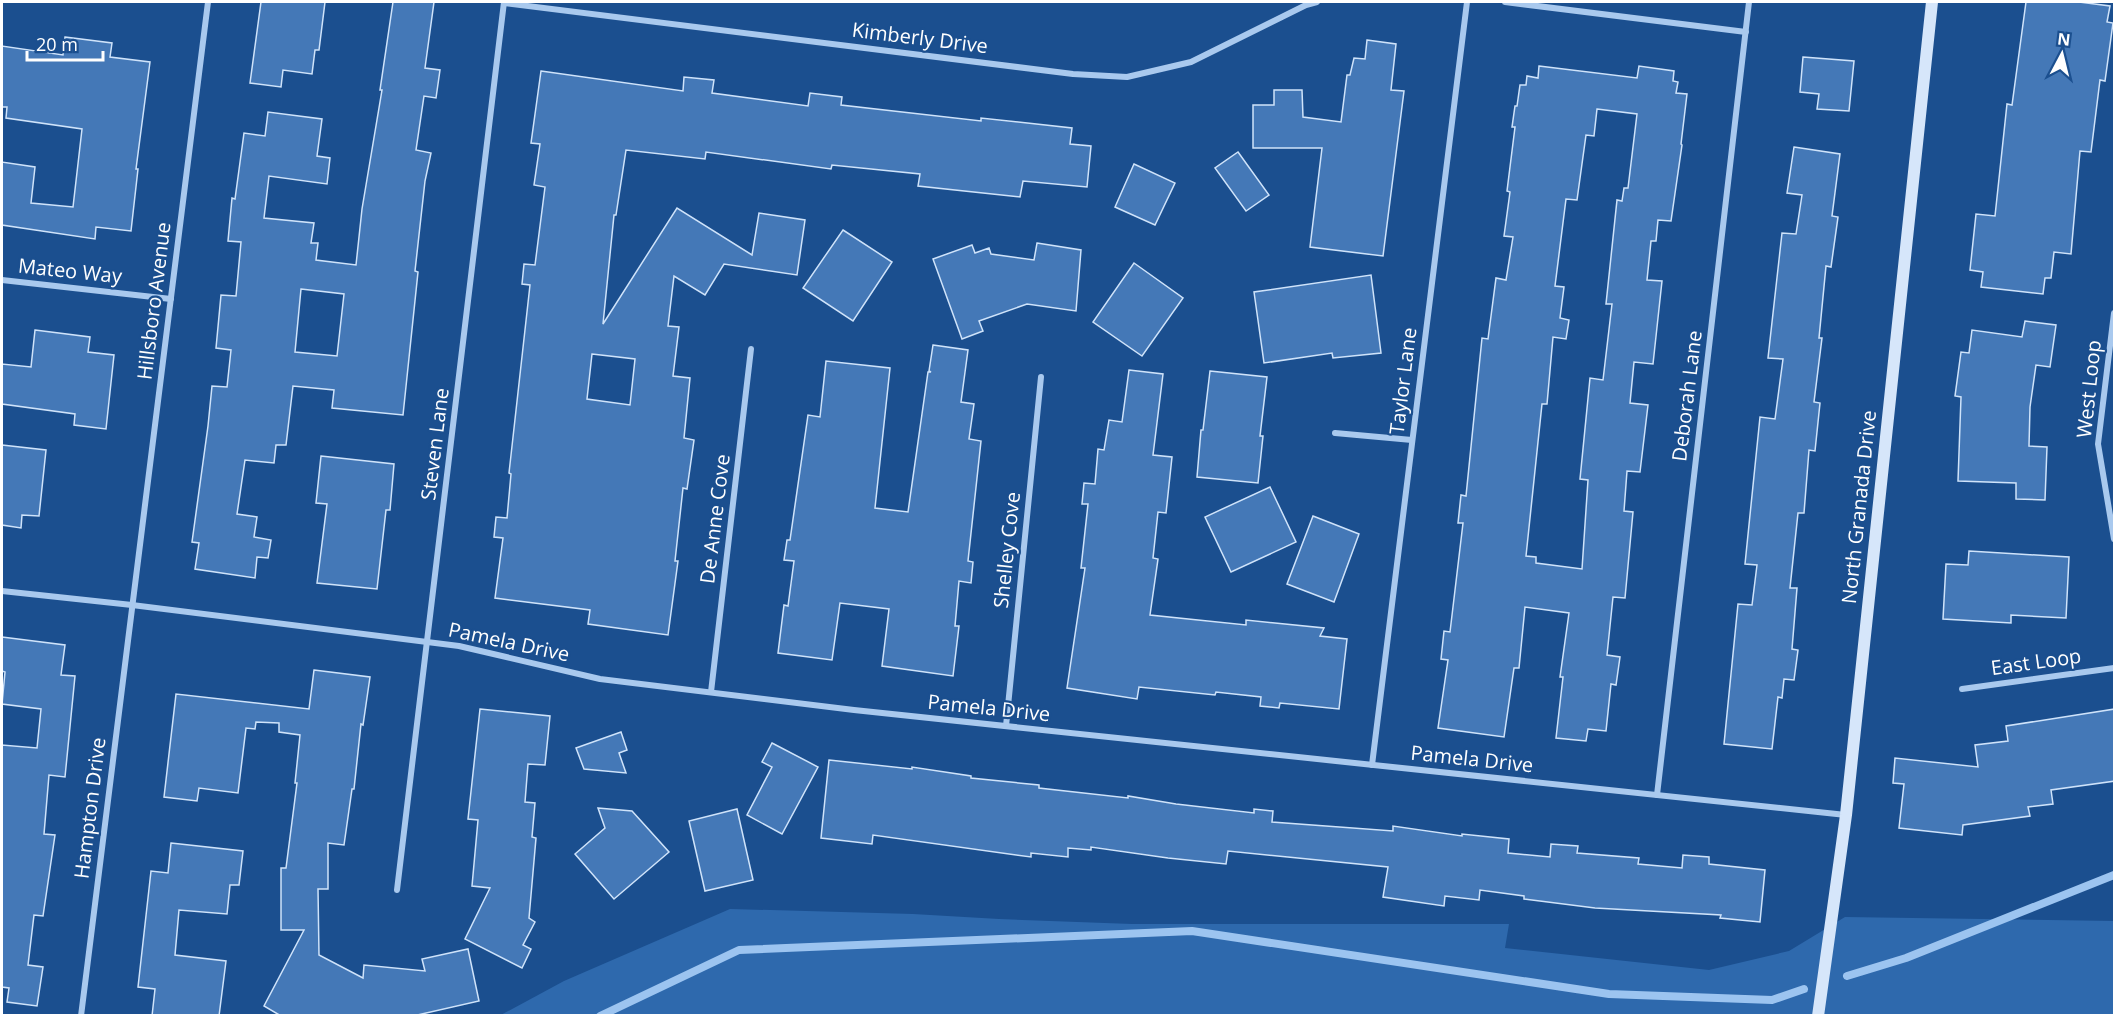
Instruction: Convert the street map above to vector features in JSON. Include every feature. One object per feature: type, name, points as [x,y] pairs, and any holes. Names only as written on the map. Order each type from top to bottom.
[{"type":"street","name":"Hillsboro Avenue","points":[[132,605],[208,2]]},
{"type":"street","name":"Kimberly Drive","points":[[504,2],[1072,74],[1127,77],[1191,62],[1306,5],[1317,2]]},
{"type":"street","name":"Steven Lane","points":[[397,890],[504,2]]},
{"type":"street","name":"Taylor Lane","points":[[1372,765],[1467,2]]},
{"type":"street","points":[[1505,2],[1746,32]]},
{"type":"street","name":"Deborah Lane","points":[[1657,795],[1749,2]]},
{"type":"street","name":"North Granada Drive","points":[[1818,1016],[1846,815],[1932,2]]},
{"type":"street","name":"Mateo Way","points":[[2,280],[171,299]]},
{"type":"street","name":"West Loop","points":[[2114,316],[2098,444],[2115,539]]},
{"type":"street","name":"De Anne Cove","points":[[711,692],[751,349]]},
{"type":"street","name":"Shelley Cove","points":[[1006,726],[1041,377]]},
{"type":"street","points":[[1335,433],[1412,440]]},
{"type":"street","name":"Pamela Drive","points":[[2,591],[459,646],[600,679],[1006,726],[1846,815]]},
{"type":"street","name":"Hampton Drive","points":[[81,1016],[132,605]]},
{"type":"street","name":"East Loop","points":[[1962,689],[2115,668]]},
{"type":"shaded area","points":[[730,909],[913,914],[1132,924],[1509,924],[1505,948],[1709,970],[1789,951],[1845,917],[2114,921],[2114,1015],[499,1016],[564,981]]},
{"type":"building","points":[[261,2],[325,2],[319,50],[315,50],[312,74],[283,70],[281,87],[250,83]]},
{"type":"building","points":[[393,2],[434,2],[425,68],[440,70],[436,98],[424,96],[416,150],[431,153],[425,181],[415,271],[418,272],[403,415],[332,408],[334,390],[293,386],[286,445],[276,445],[274,463],[245,460],[237,514],[257,517],[254,537],[271,540],[268,558],[257,557],[255,578],[195,569],[199,543],[192,542],[212,386],[227,387],[231,350],[216,348],[221,295],[236,296],[241,242],[228,241],[232,198],[235,199],[244,133],[265,136],[268,112],[322,119],[317,156],[330,158],[327,184],[269,176],[264,218],[314,223],[311,243],[318,243],[316,260],[356,265],[362,209],[382,90],[380,90]],"holes":[[[301,289],[344,294],[337,356],[295,352]]]},
{"type":"building","points":[[2026,2],[2079,2],[2110,6],[2107,22],[2113,23],[2105,81],[2100,80],[2091,152],[2080,151],[2071,254],[2054,252],[2051,278],[2045,278],[2043,294],[1981,287],[1983,272],[1970,270],[1976,214],[1995,216],[2007,104],[2012,105]]},
{"type":"building","points":[[65,37],[112,43],[110,57],[150,62],[136,169],[138,169],[131,231],[96,227],[95,239],[2,225],[2,162],[35,167],[31,203],[73,207],[82,129],[6,118],[7,107],[2,107],[2,46],[63,55]]},
{"type":"building","points":[[1367,40],[1396,44],[1391,90],[1404,91],[1383,256],[1310,247],[1322,148],[1253,148],[1253,105],[1274,105],[1274,90],[1302,90],[1303,117],[1341,122],[1347,75],[1350,75],[1354,58],[1365,59]]},
{"type":"building","points":[[1803,57],[1854,61],[1849,111],[1817,109],[1819,94],[1800,92]]},
{"type":"building","points":[[1539,66],[1637,78],[1639,66],[1674,71],[1673,81],[1678,82],[1676,93],[1687,94],[1671,221],[1658,220],[1656,241],[1651,241],[1647,280],[1662,281],[1653,364],[1634,362],[1630,403],[1648,405],[1640,472],[1627,471],[1624,511],[1633,512],[1625,598],[1613,597],[1607,655],[1620,657],[1616,685],[1611,684],[1606,731],[1588,729],[1586,741],[1556,738],[1563,677],[1560,677],[1569,613],[1525,607],[1519,668],[1514,668],[1504,737],[1438,728],[1448,660],[1441,659],[1444,631],[1450,632],[1463,523],[1458,523],[1461,495],[1466,496],[1482,338],[1488,339],[1496,278],[1506,280],[1513,237],[1504,236],[1510,192],[1507,191],[1515,127],[1512,127],[1515,106],[1517,106],[1520,85],[1526,85],[1527,76],[1538,78]],"holes":[[[1597,109],[1637,114],[1628,188],[1624,188],[1622,201],[1617,200],[1606,304],[1612,304],[1603,380],[1590,378],[1580,479],[1588,480],[1582,569],[1536,563],[1536,557],[1526,556],[1542,404],[1547,404],[1553,337],[1566,339],[1569,320],[1560,318],[1564,287],[1555,286],[1566,199],[1577,200],[1586,135],[1594,136]]]},
{"type":"building","points":[[541,71],[683,91],[684,77],[714,80],[712,93],[808,106],[810,93],[842,97],[841,105],[981,121],[981,118],[1072,128],[1070,144],[1091,146],[1087,187],[1023,181],[1020,197],[918,186],[920,174],[832,165],[831,169],[706,152],[705,159],[626,150],[616,215],[614,215],[603,324],[677,208],[752,255],[759,213],[805,220],[797,275],[724,264],[705,295],[674,276],[668,326],[679,327],[673,376],[690,378],[684,438],[694,440],[687,489],[683,488],[675,561],[678,561],[668,635],[588,624],[590,610],[495,598],[503,538],[494,537],[496,517],[507,518],[511,474],[509,473],[530,285],[522,284],[524,264],[535,265],[545,187],[534,185],[540,144],[531,143]],"holes":[[[592,354],[635,359],[630,405],[587,399]]]},
{"type":"building","points":[[1794,147],[1840,154],[1832,216],[1838,217],[1831,267],[1826,266],[1819,338],[1822,338],[1814,402],[1820,403],[1815,451],[1809,450],[1804,513],[1798,513],[1790,588],[1797,588],[1792,649],[1798,650],[1794,680],[1784,679],[1782,698],[1778,697],[1772,749],[1724,744],[1738,604],[1752,605],[1757,565],[1745,564],[1760,417],[1775,419],[1783,359],[1768,358],[1782,233],[1796,234],[1802,195],[1787,193]]},
{"type":"building","points":[[1238,152],[1269,195],[1246,211],[1215,168]]},
{"type":"building","points":[[1134,164],[1175,183],[1155,225],[1115,207]]},
{"type":"building","points":[[843,230],[892,262],[853,321],[803,288]]},
{"type":"building","points":[[1037,243],[1081,250],[1076,311],[1027,304],[979,321],[983,331],[962,339],[933,259],[972,245],[975,253],[989,248],[991,254],[1034,260]]},
{"type":"building","points":[[1134,263],[1183,298],[1142,356],[1093,322]]},
{"type":"building","points":[[1371,275],[1381,353],[1333,358],[1332,353],[1264,363],[1254,292]]},
{"type":"building","points":[[2025,321],[2056,325],[2050,367],[2036,365],[2030,407],[2029,446],[2047,447],[2045,500],[2016,499],[2016,483],[1958,481],[1961,397],[1955,396],[1961,352],[1969,353],[1972,330],[2022,337]]},
{"type":"building","points":[[35,330],[90,337],[88,352],[114,355],[106,429],[74,425],[75,414],[2,404],[2,364],[31,367]]},
{"type":"building","points":[[933,345],[968,350],[961,402],[974,404],[969,439],[981,441],[968,561],[973,562],[971,583],[959,581],[955,626],[959,626],[953,676],[882,666],[889,609],[840,603],[832,660],[778,653],[784,605],[788,606],[794,561],[784,560],[787,540],[790,540],[808,415],[820,417],[826,361],[890,368],[875,508],[908,512],[928,372],[931,372],[929,371]]},
{"type":"building","points":[[1129,370],[1163,374],[1153,455],[1172,457],[1166,513],[1158,512],[1153,558],[1158,559],[1150,615],[1246,625],[1246,620],[1324,628],[1320,636],[1347,639],[1339,709],[1280,703],[1279,708],[1260,706],[1261,697],[1216,692],[1215,695],[1139,687],[1137,699],[1067,688],[1085,568],[1081,568],[1088,504],[1082,504],[1084,483],[1095,484],[1098,449],[1104,450],[1109,420],[1122,422]]},
{"type":"building","points":[[1210,371],[1267,377],[1260,436],[1263,436],[1258,483],[1197,477]]},
{"type":"building","points":[[2,445],[46,450],[39,516],[22,515],[21,528],[2,525]]},
{"type":"building","points":[[321,456],[394,464],[390,510],[386,510],[377,589],[317,583],[327,504],[316,503]]},
{"type":"building","points":[[1270,487],[1296,542],[1231,572],[1205,517]]},
{"type":"building","points":[[1313,516],[1359,534],[1334,602],[1287,584]]},
{"type":"building","points":[[1969,551],[2069,557],[2066,618],[2011,615],[2011,623],[1943,619],[1946,564],[1968,565]]},
{"type":"building","points":[[2,637],[65,645],[61,675],[75,676],[65,777],[49,775],[44,834],[55,835],[43,916],[34,915],[28,965],[43,967],[37,1006],[7,1002],[9,988],[2,987],[2,745],[37,748],[41,709],[2,704],[5,672],[2,671]]},
{"type":"building","points":[[314,670],[370,677],[344,845],[328,843],[328,889],[318,889],[319,955],[363,978],[364,965],[425,971],[422,959],[468,949],[479,1001],[413,1016],[281,1016],[264,1006],[304,930],[281,930],[281,868],[286,868],[297,783],[295,783],[300,735],[279,732],[279,723],[256,722],[255,729],[246,728],[238,793],[199,788],[197,801],[164,797],[176,694],[309,709]]},
{"type":"building","points":[[480,709],[550,716],[545,765],[528,764],[525,802],[535,803],[532,837],[536,838],[529,918],[535,922],[523,945],[531,949],[522,968],[465,939],[490,888],[472,886],[478,820],[468,819]]},
{"type":"building","points":[[2115,709],[2115,781],[2051,790],[2053,804],[2028,807],[2030,816],[1963,825],[1962,835],[1899,828],[1904,784],[1893,783],[1895,758],[1978,767],[1975,745],[2008,741],[2006,726]]},
{"type":"building","points":[[621,732],[627,750],[619,753],[626,773],[584,769],[576,748]]},
{"type":"building","points":[[772,743],[818,767],[782,834],[747,815],[772,767],[762,762]]},
{"type":"building","points":[[829,760],[912,769],[912,767],[971,776],[971,778],[1039,785],[1039,788],[1128,798],[1128,796],[1254,813],[1254,809],[1273,811],[1272,822],[1393,831],[1393,826],[1462,836],[1462,834],[1509,839],[1508,853],[1550,857],[1551,844],[1578,846],[1577,853],[1639,858],[1638,864],[1682,868],[1683,855],[1709,857],[1709,864],[1765,870],[1760,922],[1720,918],[1721,915],[1595,908],[1524,899],[1524,896],[1480,890],[1479,900],[1445,896],[1444,906],[1383,897],[1388,867],[1228,851],[1226,864],[1091,847],[1091,850],[1068,848],[1068,857],[1031,853],[1031,857],[873,835],[872,844],[821,838]]},
{"type":"building","points":[[598,808],[632,811],[669,852],[614,899],[575,854],[605,828]]},
{"type":"building","points":[[737,809],[753,880],[705,891],[689,821]]},
{"type":"building","points":[[171,843],[243,851],[239,885],[230,885],[227,914],[179,910],[175,955],[226,961],[219,1016],[152,1016],[155,989],[138,987],[151,871],[168,873]]},
{"type":"waterway","points":[[1847,976],[1906,958],[2114,875]]},
{"type":"waterway","points":[[600,1016],[739,950],[1192,931],[1609,994],[1772,1000],[1804,989]]}]
